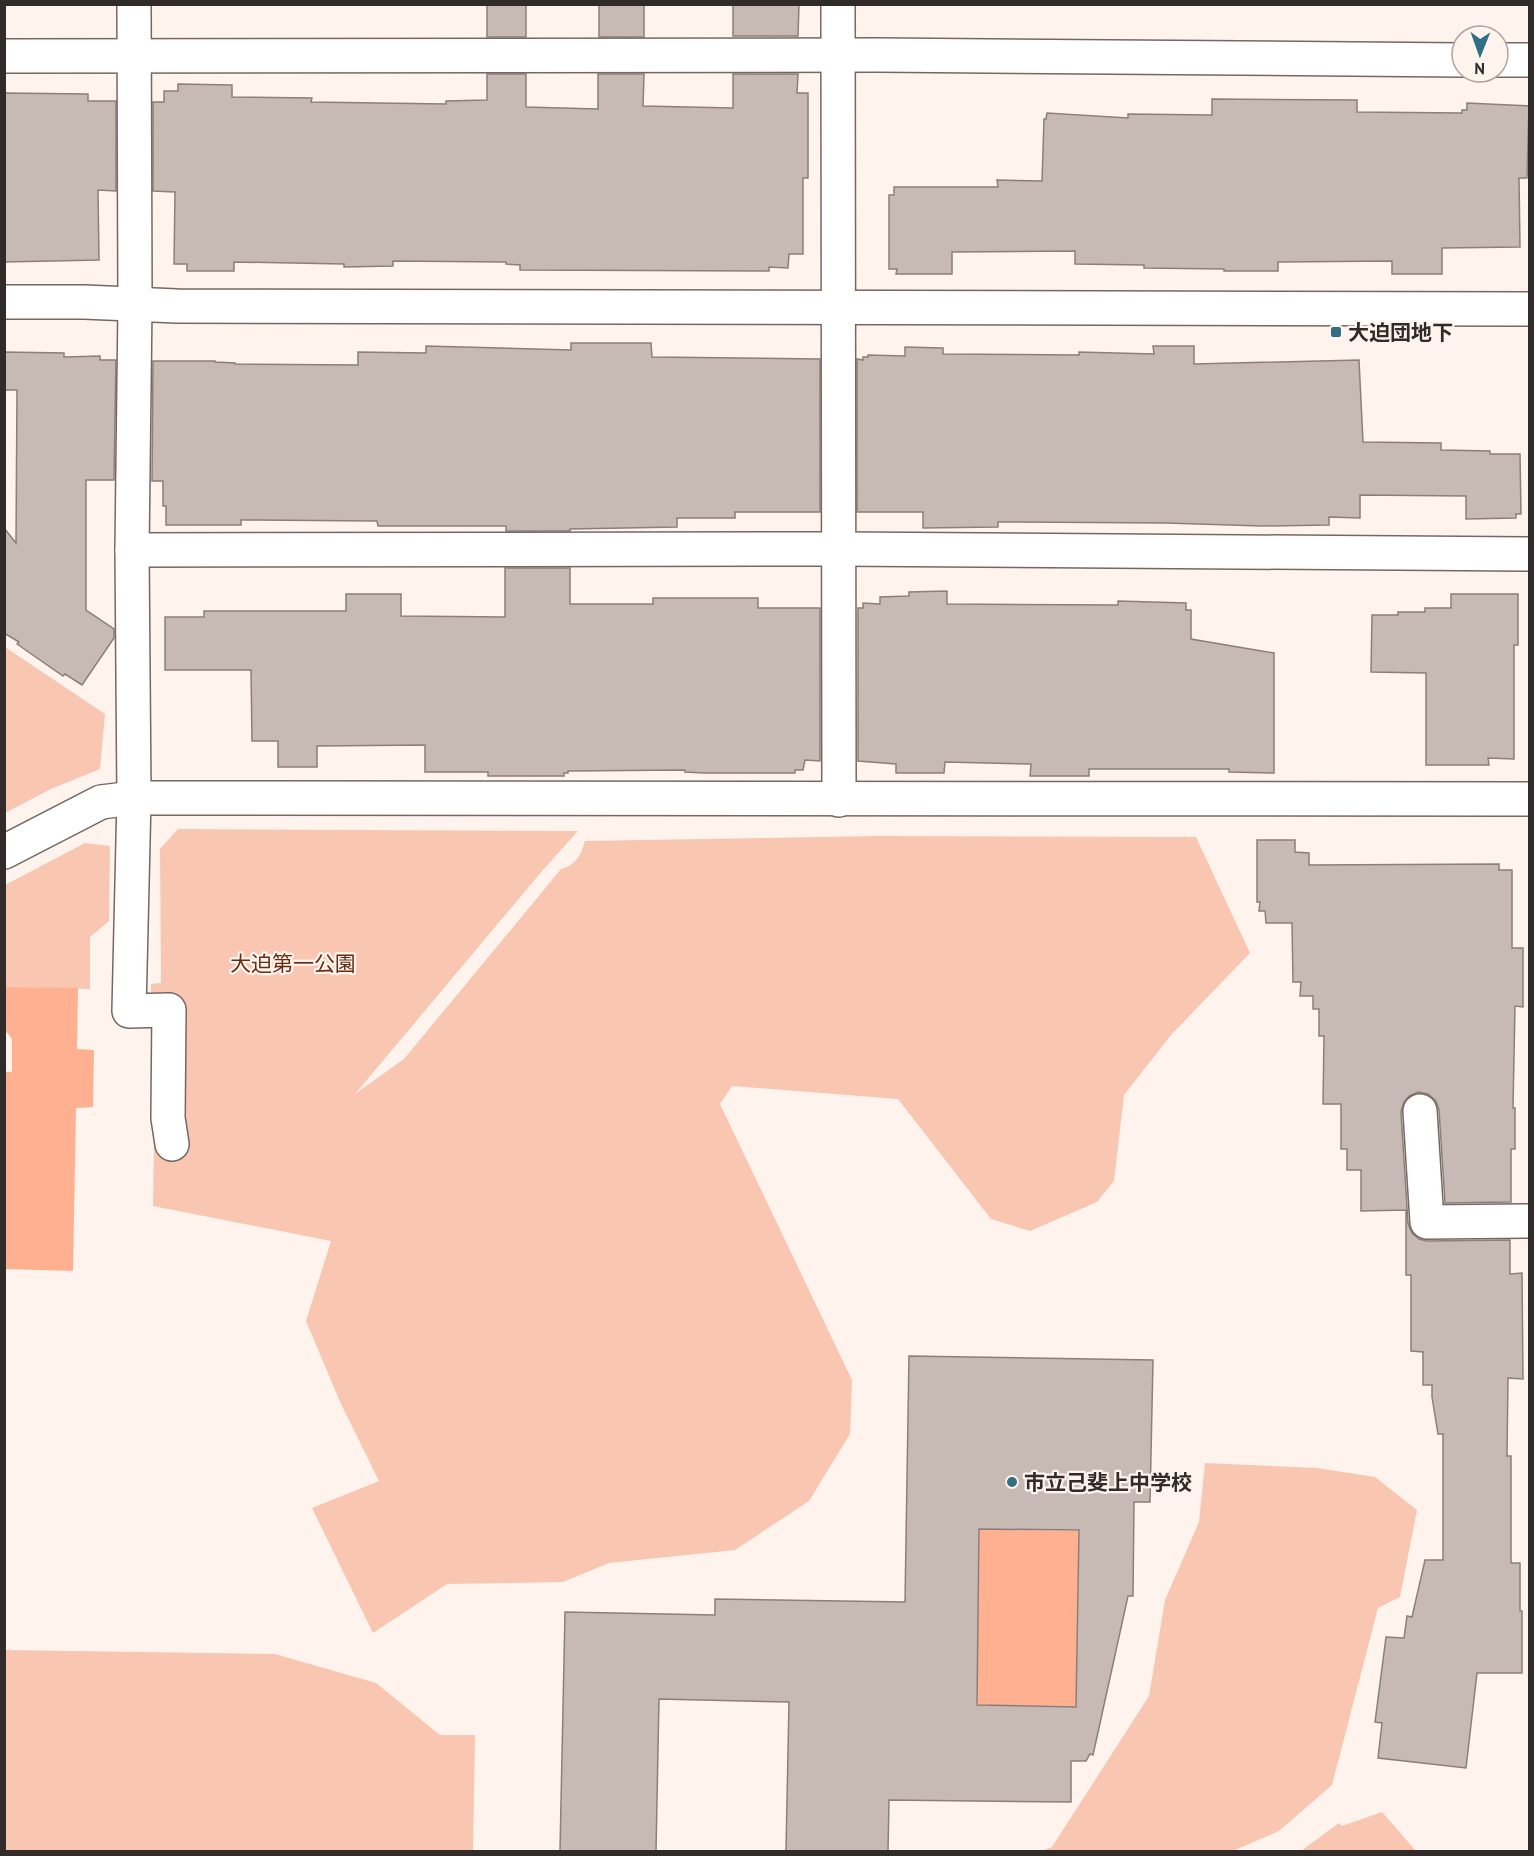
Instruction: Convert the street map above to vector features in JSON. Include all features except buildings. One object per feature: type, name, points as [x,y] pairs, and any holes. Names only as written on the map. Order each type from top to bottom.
[{"type":"street","points":[[134,4],[135,304],[132,550],[134,798],[129,1011],[169,1010],[168,1118],[172,1144]]},
{"type":"street","points":[[838,4],[839,800]]},
{"type":"street","points":[[4,57],[838,56],[1450,60]]},
{"type":"street","points":[[1510,60],[1530,60]]},
{"type":"street","points":[[4,302],[837,308],[1530,309]]},
{"type":"street","points":[[132,550],[838,549],[1530,554]]},
{"type":"street","points":[[4,852],[101,802],[134,798],[1530,800]]},
{"type":"street","points":[[1420,1111],[1427,1222],[1530,1221]]},
{"type":"green space","points":[[5,647],[105,714],[100,769],[51,789],[5,813]]},
{"type":"green space","name":"大迫第一公園","points":[[178,829],[578,831],[355,1094],[404,1059],[561,869],[571,865],[577,859],[585,841],[879,836],[1196,837],[1250,953],[1171,1035],[1124,1095],[1114,1181],[1097,1202],[1030,1231],[991,1219],[898,1099],[732,1086],[720,1104],[852,1380],[850,1434],[809,1501],[735,1550],[609,1563],[563,1582],[447,1584],[373,1633],[312,1508],[379,1481],[341,1404],[306,1321],[331,1241],[153,1206],[151,984],[161,983],[160,849]]},
{"type":"green space","points":[[85,843],[110,846],[109,921],[90,937],[90,989],[5,987],[5,885]]},
{"type":"green space","points":[[1205,1463],[1317,1468],[1375,1477],[1417,1510],[1400,1597],[1378,1608],[1332,1785],[1279,1831],[1233,1851],[1041,1851],[1052,1847],[1149,1696],[1165,1600],[1199,1522]]},
{"type":"green space","points":[[5,1650],[275,1654],[376,1683],[440,1735],[475,1735],[473,1851],[5,1851]]},
{"type":"green space","points":[[1382,1812],[1416,1851],[1301,1851],[1339,1823],[1342,1826]]},
{"type":"shaded area","points":[[5,987],[78,988],[77,1049],[94,1050],[93,1107],[76,1108],[73,1271],[5,1269],[4,1072],[12,1072],[12,1039],[5,1030]]},
{"type":"shaded area","points":[[979,1529],[1079,1531],[1076,1707],[977,1705]]},
{"type":"place","name":"大迫団地下","points":[[1336,332]]},
{"type":"place","name":"市立己斐上中学校","points":[[1012,1482]]}]
